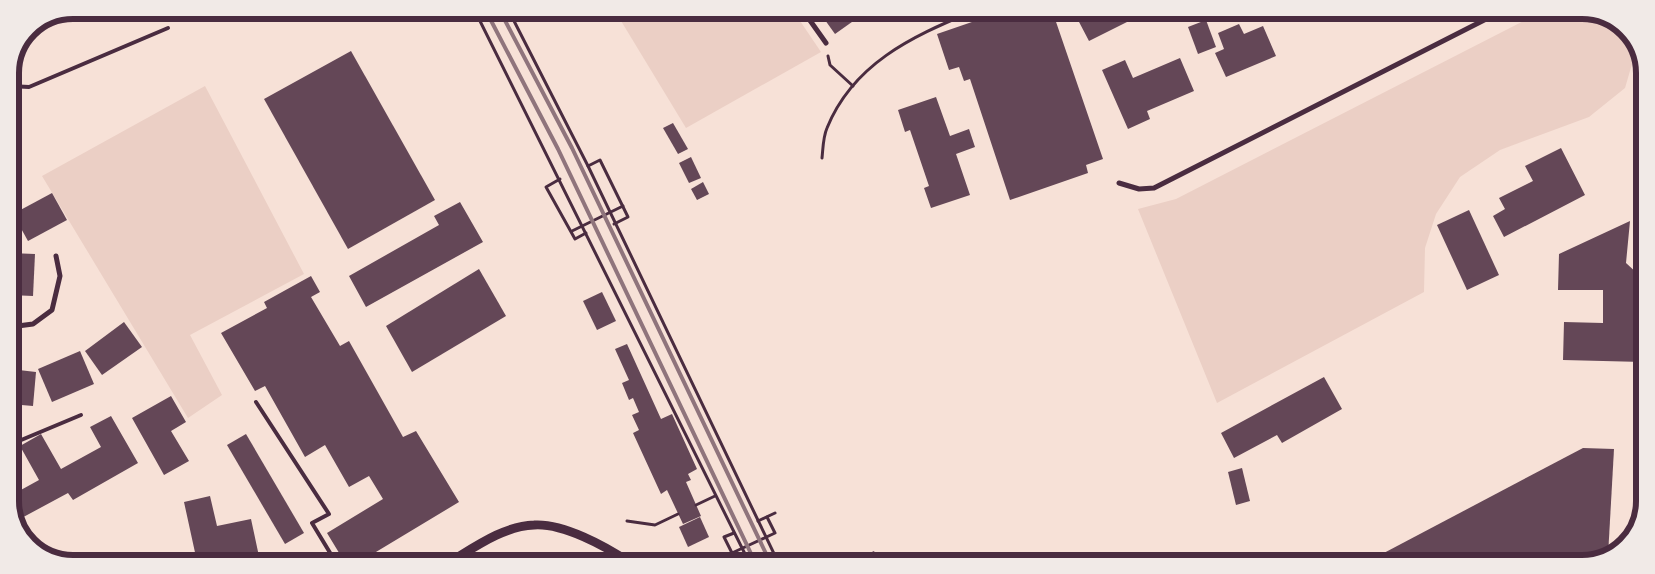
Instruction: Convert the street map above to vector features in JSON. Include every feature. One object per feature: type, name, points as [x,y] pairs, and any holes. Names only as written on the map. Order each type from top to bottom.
[{"type":"street","points":[[809,19],[826,43]]},
{"type":"street","points":[[1119,183],[1139,189],[1154,188],[1486,19]]},
{"type":"street","points":[[19,326],[33,324],[44,318],[52,310],[60,276],[56,256]]},
{"type":"street","points":[[463,555],[505,532],[535,525],[578,535],[616,555]]},
{"type":"lane","points":[[19,86],[30,87],[168,28]]},
{"type":"lane","points":[[256,402],[329,514],[312,523],[331,555]]},
{"type":"lane","points":[[19,441],[81,415]]},
{"type":"path","points":[[479,19],[745,555]]},
{"type":"path","points":[[513,19],[588,166],[614,224],[775,555]]},
{"type":"path","points":[[822,158],[826,130],[843,98],[864,71],[885,55],[957,19]]},
{"type":"path","points":[[826,43],[830,65],[853,86]]},
{"type":"path","points":[[588,166],[600,160],[628,217],[614,224]]},
{"type":"path","points":[[560,179],[546,187],[575,238],[586,233]]},
{"type":"path","points":[[572,231],[623,206]]},
{"type":"path","points":[[696,505],[715,496]]},
{"type":"path","points":[[758,521],[775,513]]},
{"type":"path","points":[[627,521],[654,525],[678,514]]},
{"type":"path","points":[[734,533],[724,537],[732,553],[775,533],[767,517]]},
{"type":"shaded area","points":[[620,19],[799,19],[821,52],[686,128]]},
{"type":"shaded area","points":[[1527,19],[1590,19],[1606,24],[1618,32],[1629,46],[1632,64],[1625,88],[1589,117],[1500,150],[1460,177],[1436,214],[1425,248],[1424,292],[1217,403],[1138,209],[1176,199]]},
{"type":"shaded area","points":[[205,86],[304,274],[190,335],[222,395],[188,418],[42,176]]},
{"type":"building","points":[[824,19],[856,19],[835,34]]},
{"type":"building","points":[[981,19],[1038,19],[1039,22],[1046,19],[1055,19],[1103,159],[1086,165],[1088,173],[1010,200],[970,79],[964,81],[959,67],[949,70],[937,34]]},
{"type":"building","points":[[1130,19],[1131,20],[1089,41],[1078,20]]},
{"type":"building","points":[[1206,20],[1216,47],[1198,54],[1188,27]]},
{"type":"building","points":[[1239,24],[1244,34],[1263,26],[1276,56],[1226,77],[1215,53],[1224,49],[1218,33]]},
{"type":"building","points":[[351,51],[435,200],[348,249],[264,99]]},
{"type":"building","points":[[1180,58],[1194,91],[1147,111],[1150,119],[1128,129],[1102,70],[1125,60],[1133,78]]},
{"type":"building","points":[[936,97],[950,136],[969,129],[975,147],[956,154],[970,195],[931,208],[924,188],[929,186],[910,130],[905,132],[898,110]]},
{"type":"building","points":[[673,123],[688,149],[678,154],[663,128]]},
{"type":"building","points":[[1561,148],[1585,195],[1504,237],[1493,216],[1505,209],[1499,198],[1533,181],[1525,166]]},
{"type":"building","points":[[691,157],[701,178],[689,183],[679,163]]},
{"type":"building","points":[[703,182],[709,194],[697,200],[691,189]]},
{"type":"building","points":[[52,193],[67,220],[28,241],[19,225],[19,211]]},
{"type":"building","points":[[460,202],[483,242],[366,307],[349,276],[439,225],[434,216]]},
{"type":"building","points":[[1469,210],[1499,275],[1467,290],[1437,225]]},
{"type":"building","points":[[1630,221],[1626,263],[1636,272],[1636,362],[1563,360],[1564,322],[1603,323],[1603,290],[1558,290],[1559,254]]},
{"type":"building","points":[[19,253],[35,254],[33,296],[19,295]]},
{"type":"building","points":[[479,269],[506,316],[412,372],[386,326]]},
{"type":"building","points":[[311,276],[320,292],[311,297],[340,346],[349,341],[403,437],[416,431],[459,502],[371,555],[340,555],[327,533],[383,499],[369,476],[349,487],[325,445],[305,457],[265,386],[255,391],[221,333],[267,308],[264,302]]},
{"type":"building","points":[[602,292],[616,321],[597,330],[583,301]]},
{"type":"building","points":[[124,322],[142,347],[102,375],[85,351]]},
{"type":"building","points":[[627,344],[661,419],[672,414],[697,469],[688,474],[691,480],[686,482],[701,516],[683,524],[667,490],[661,494],[633,433],[639,430],[632,415],[639,412],[633,398],[629,400],[622,383],[629,380],[615,349]]},
{"type":"building","points":[[80,351],[94,384],[52,402],[38,369]]},
{"type":"building","points":[[19,370],[36,372],[33,406],[19,405]]},
{"type":"building","points":[[1324,377],[1342,409],[1282,443],[1277,435],[1234,458],[1221,433]]},
{"type":"building","points":[[171,396],[186,422],[171,431],[189,461],[164,475],[132,418]]},
{"type":"building","points":[[111,416],[138,463],[73,500],[68,493],[22,518],[19,491],[39,480],[20,446],[41,434],[61,469],[101,447],[90,427]]},
{"type":"building","points":[[246,434],[304,533],[285,544],[227,445]]},
{"type":"building","points":[[1583,448],[1614,449],[1608,548],[1603,551],[1590,555],[1380,555]]},
{"type":"building","points":[[1242,468],[1250,501],[1236,505],[1228,472]]},
{"type":"building","points":[[210,496],[217,526],[251,519],[259,555],[218,555],[217,552],[196,555],[184,502]]},
{"type":"building","points":[[700,517],[709,537],[688,547],[679,527]]},
{"type":"building","points":[[874,551],[876,555],[865,555]]},
{"type":"railway","points":[[490,19],[558,149],[752,555]]},
{"type":"railway","points":[[504,19],[572,148],[767,555]]}]
